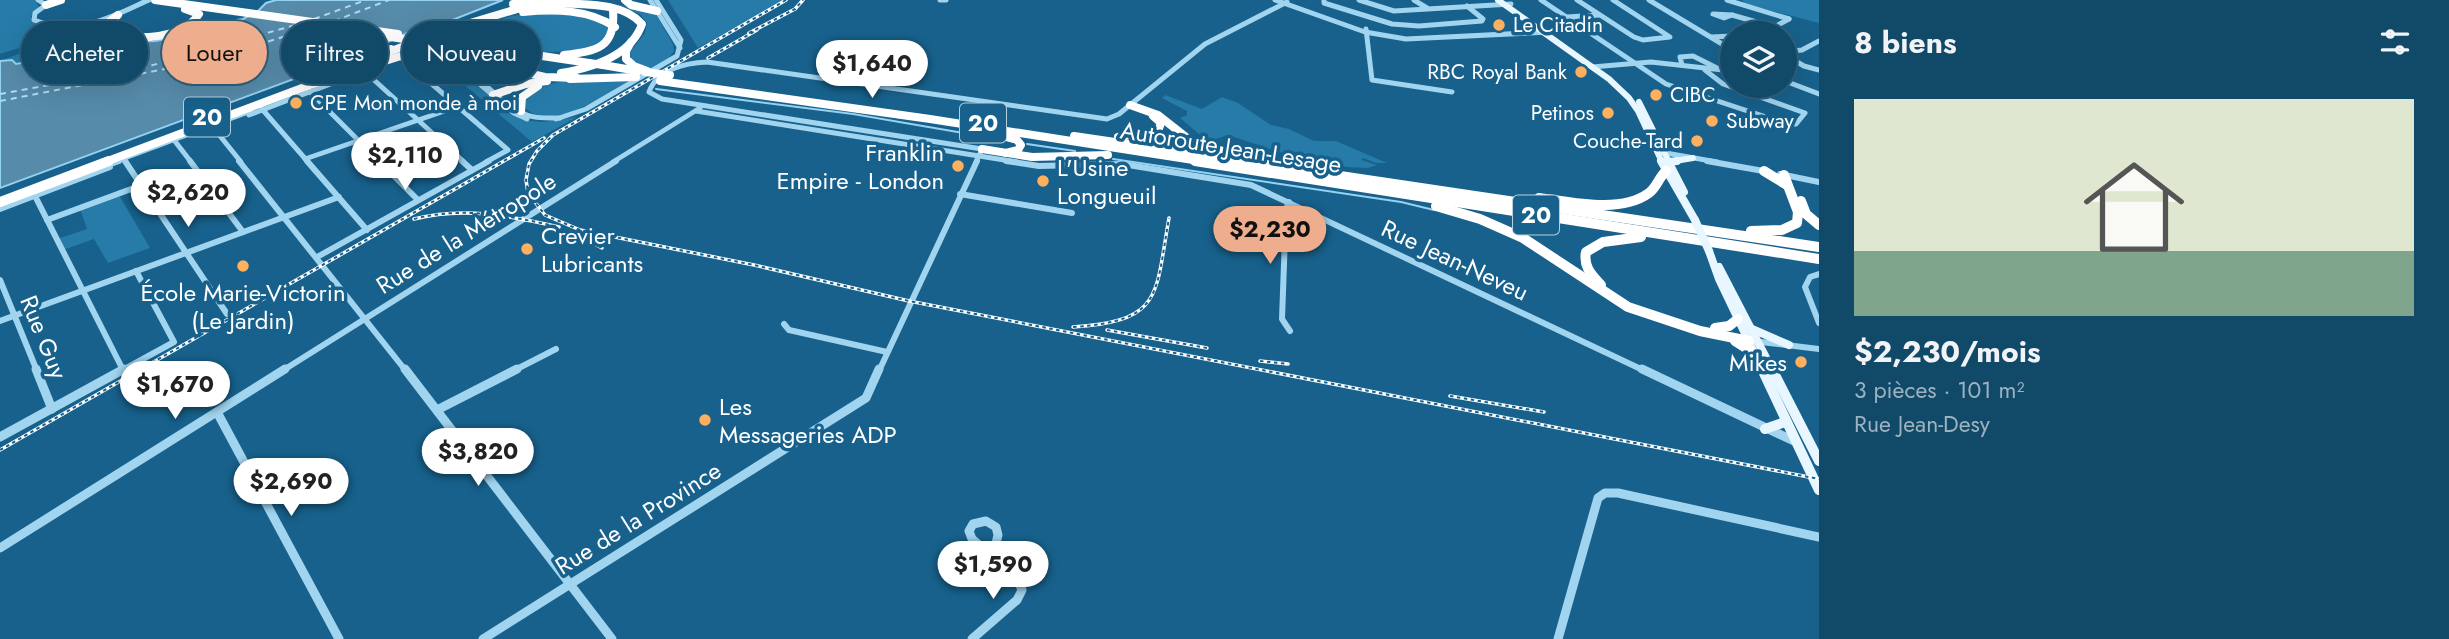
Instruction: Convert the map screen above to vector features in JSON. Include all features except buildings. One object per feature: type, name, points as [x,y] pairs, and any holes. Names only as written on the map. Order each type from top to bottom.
[{"type":"highway","points":[[46,5],[61,0]]},
{"type":"highway","points":[[481,21],[538,0]]},
{"type":"highway","points":[[541,71],[555,73],[598,64],[632,40],[641,29],[640,20],[631,13],[596,0]]},
{"type":"highway","points":[[625,0],[638,6],[655,3]]},
{"type":"highway","points":[[142,2],[159,1],[402,34]]},
{"type":"highway","points":[[148,37],[187,27],[198,18],[196,11],[159,1]]},
{"type":"highway","points":[[0,202],[483,20],[548,1]]},
{"type":"highway","points":[[0,202],[444,31],[548,1]]},
{"type":"highway","points":[[465,21],[482,12],[513,4],[548,1],[612,4]]},
{"type":"highway","points":[[541,56],[571,55],[598,48],[613,37],[615,27],[612,4]]},
{"type":"highway","points":[[483,20],[519,12],[549,10],[598,18],[615,27]]},
{"type":"highway","points":[[110,21],[118,15]]},
{"type":"highway","points":[[632,40],[625,57],[632,65],[648,72]]},
{"type":"highway","name":"20","points":[[0,202],[402,50]]},
{"type":"highway","points":[[0,202],[298,90],[402,56]]},
{"type":"highway","points":[[541,56],[636,77]]},
{"type":"highway","points":[[541,61],[578,67],[591,66]]},
{"type":"highway","name":"Autoroute Jean-Lesage","points":[[591,66],[603,65],[1280,165],[1696,230],[1819,259]]},
{"type":"highway","points":[[541,76],[636,77]]},
{"type":"highway","name":"Autoroute Jean-Lesage","points":[[636,77],[1375,191],[1819,247]]},
{"type":"highway","points":[[496,92],[526,84],[577,78]]},
{"type":"highway","points":[[521,111],[520,101],[525,93],[554,80]]},
{"type":"highway","points":[[496,92],[514,84]]},
{"type":"highway","points":[[1059,134],[1134,136],[1151,134],[1160,129],[1161,123],[1154,117],[1129,106]]},
{"type":"highway","points":[[1129,106],[1158,115],[1195,143],[1280,165]]},
{"type":"highway","points":[[883,113],[1007,137],[1020,142],[1019,149],[1005,153]]},
{"type":"highway","points":[[980,153],[1032,157],[1102,154],[1217,166]]},
{"type":"highway","points":[[1452,192],[1616,202],[1648,193],[1656,186],[1667,167]]},
{"type":"highway","points":[[1764,171],[1787,179],[1805,212],[1819,225]]},
{"type":"highway","points":[[1752,337],[1627,303],[1602,287],[1590,274],[1585,263],[1585,254],[1590,247],[1609,239],[1696,230],[1757,231],[1791,227],[1797,223],[1799,216],[1787,179]]},
{"type":"highway","points":[[1375,191],[1455,211],[1497,225],[1545,251],[1605,295],[1627,307],[1730,337],[1752,337]]},
{"type":"highway","points":[[1715,328],[1729,326],[1738,319]]},
{"type":"highway","points":[[1730,337],[1754,353]]},
{"type":"main road","points":[[1505,2],[1543,32],[1620,81],[1641,104],[1696,230],[1752,337],[1754,353],[1819,490]]},
{"type":"main road","points":[[1667,167],[1693,158]]},
{"type":"main road","points":[[1709,251],[1738,319],[1766,358],[1819,461]]},
{"type":"main road","points":[[1752,337],[1789,345]]},
{"type":"main road","points":[[1766,358],[1770,350],[1789,345]]},
{"type":"main road","points":[[1765,429],[1786,422]]},
{"type":"street","points":[[37,21],[34,20],[35,13],[46,5],[38,0]]},
{"type":"street","points":[[98,21],[149,0]]},
{"type":"street","points":[[940,0],[946,0]]},
{"type":"street","points":[[1275,0],[1339,22],[1406,39],[1543,32]]},
{"type":"street","points":[[1324,0],[1324,4],[1368,19],[1407,26],[1482,21],[1483,19],[1467,6]]},
{"type":"street","points":[[1359,0],[1394,11],[1505,2]]},
{"type":"street","points":[[1414,0],[1428,8]]},
{"type":"street","points":[[1541,0],[1666,84],[1787,124],[1796,124],[1805,113],[1723,84],[1705,70]]},
{"type":"street","points":[[1577,0],[1638,39],[1670,37],[1613,0]]},
{"type":"street","points":[[1650,0],[1657,0]]},
{"type":"street","points":[[1650,0],[1720,42]]},
{"type":"street","points":[[1727,0],[1789,19],[1785,21]]},
{"type":"street","points":[[1129,106],[1205,44],[1285,2]]},
{"type":"street","points":[[496,92],[523,118],[541,121],[583,111],[675,58],[681,40],[655,3]]},
{"type":"street","points":[[1567,18],[1600,15]]},
{"type":"street","points":[[1732,15],[1753,21]]},
{"type":"street","points":[[1366,30],[1372,80],[1452,92]]},
{"type":"street","points":[[1712,37],[1720,37]]},
{"type":"street","points":[[1797,51],[1816,45],[1819,40]]},
{"type":"street","points":[[1682,65],[1680,57],[1693,56],[1720,70]]},
{"type":"street","name":"Rue Jean-Neveu","points":[[1129,106],[1109,119],[1084,118],[707,62],[678,67],[654,81],[648,88],[654,97],[1049,167],[1098,164],[1132,166],[1249,184],[1765,429],[1794,441],[1810,443]]},
{"type":"street","points":[[1797,62],[1819,70]]},
{"type":"street","points":[[1595,66],[1633,63],[1682,65],[1720,71]]},
{"type":"street","points":[[0,202],[35,194],[328,84]]},
{"type":"street","points":[[378,84],[472,170]]},
{"type":"street","points":[[317,257],[508,150],[433,84]]},
{"type":"street","points":[[485,84],[521,111],[535,117],[559,118]]},
{"type":"street","points":[[1797,86],[1819,94]]},
{"type":"street","points":[[310,91],[418,200]]},
{"type":"street","name":"Rue de la Métropole","points":[[0,548],[703,105]]},
{"type":"street","points":[[305,159],[459,106]]},
{"type":"street","points":[[261,109],[367,230]]},
{"type":"street","name":"Rue Jean-Neveu","points":[[695,111],[980,153]]},
{"type":"street","points":[[213,127],[437,410],[612,639]]},
{"type":"street","points":[[175,141],[243,233]]},
{"type":"street","points":[[1660,152],[1764,171]]},
{"type":"street","name":"Rue de la Province","points":[[483,639],[866,398],[980,153]]},
{"type":"street","points":[[126,160],[227,314]]},
{"type":"street","points":[[1787,179],[1819,181]]},
{"type":"street","points":[[47,220],[142,185]]},
{"type":"street","points":[[35,194],[123,370]]},
{"type":"street","points":[[960,194],[1072,213]]},
{"type":"street","points":[[0,321],[339,197]]},
{"type":"street","points":[[1289,202],[1286,209],[1282,319],[1290,331]]},
{"type":"street","points":[[0,438],[174,342],[136,271]]},
{"type":"street","points":[[1819,274],[1810,277],[1805,287],[1819,323]]},
{"type":"street","name":"Rue Guy","points":[[0,280],[52,409]]},
{"type":"street","points":[[784,324],[789,330],[887,352]]},
{"type":"street","points":[[1752,337],[1819,349]]},
{"type":"street","points":[[437,410],[556,349]]},
{"type":"street","points":[[217,411],[339,639]]},
{"type":"street","points":[[1558,639],[1598,498],[1605,493],[1618,493],[1819,537]]},
{"type":"street","points":[[972,639],[1021,596],[1022,587],[1019,581],[972,539],[969,532],[973,524],[983,521],[996,527],[998,535],[994,551],[1000,564]]},
{"type":"shaded area","points":[[0,0],[35,0],[39,7],[31,16],[36,21],[21,21],[21,47],[0,54]]},
{"type":"shaded area","points":[[276,0],[503,0],[450,21],[402,21],[402,35],[388,42],[388,21],[281,21],[281,84],[0,188],[0,61],[12,60],[16,64],[21,63],[21,84],[148,84],[148,41],[162,40],[162,84],[267,84],[267,21],[230,21],[243,19],[266,3]]},
{"type":"shaded area","points":[[668,0],[784,0],[698,48]]},
{"type":"shaded area","points":[[1742,0],[1819,0],[1819,23],[1745,4]]},
{"type":"shaded area","points":[[617,4],[656,15],[673,44],[674,51],[669,58],[650,69],[631,59],[630,52],[645,33],[647,23],[640,14]]},
{"type":"shaded area","points":[[536,12],[564,13],[594,19],[609,29],[605,40],[586,47],[541,52],[541,21],[494,21]]},
{"type":"shaded area","points":[[21,53],[21,63],[0,61]]},
{"type":"shaded area","points":[[592,78],[630,80],[593,102],[564,114],[536,115],[525,108],[525,100],[548,85]]},
{"type":"shaded area","points":[[463,84],[474,84],[522,120],[543,122],[577,117],[532,142]]},
{"type":"shaded area","points":[[1165,95],[1202,109],[1222,97],[1238,103],[1271,125],[1289,129],[1314,141],[1336,141],[1387,163],[1376,163],[1363,158],[1361,160],[1377,165],[1368,168],[1346,167],[1335,162],[1298,158],[1228,135],[1213,140],[1204,138],[1180,118],[1187,115],[1187,111],[1162,98]]},
{"type":"shaded area","points":[[119,195],[150,248],[108,263],[94,239],[63,250],[57,239],[87,229],[80,209]]},
{"type":"waterway","points":[[656,89],[853,114],[1004,140]]},
{"type":"waterway","points":[[1027,144],[1075,151]]},
{"type":"waterway","points":[[1113,159],[1401,202],[1434,210]]},
{"type":"ferry route","points":[[314,19],[366,0]]},
{"type":"ferry route","points":[[334,21],[389,0]]},
{"type":"ferry route","points":[[0,94],[146,67],[281,29]]},
{"type":"ferry route","points":[[0,101],[201,62],[281,38]]},
{"type":"railway","points":[[786,0],[553,135],[537,151],[529,164],[526,180],[528,193],[545,215],[580,230],[754,265],[909,301],[1819,479]]},
{"type":"railway","points":[[749,33],[795,9],[803,0]]},
{"type":"railway","points":[[708,58],[757,30]]},
{"type":"railway","points":[[0,450],[544,138]]},
{"type":"railway","points":[[414,219],[469,213],[505,216],[559,227]]},
{"type":"railway","points":[[1073,327],[1124,318],[1150,300],[1161,267],[1169,218]]},
{"type":"railway","points":[[580,236],[602,248]]},
{"type":"railway","points":[[1107,330],[1207,348]]},
{"type":"railway","points":[[1260,361],[1288,364]]},
{"type":"railway","points":[[1450,396],[1544,412]]},
{"type":"place","name":"Le Citadin","points":[[1499,25]]},
{"type":"place","name":"RBC Royal Bank","points":[[1581,72]]},
{"type":"place","name":"CIBC","points":[[1656,95]]},
{"type":"place","name":"CPE Mon monde à moi","points":[[296,103]]},
{"type":"place","name":"Petinos","points":[[1608,113]]},
{"type":"place","name":"Subway","points":[[1712,121]]},
{"type":"place","name":"Couche-Tard","points":[[1697,141]]},
{"type":"place","name":"Franklin Empire - London","points":[[958,166]]},
{"type":"place","name":"L'Usine Longueuil","points":[[1043,181]]},
{"type":"place","name":"Crevier Lubricants","points":[[527,249]]},
{"type":"place","name":"École Marie-Victorin (Le Jardin)","points":[[243,266]]},
{"type":"place","name":"Mikes","points":[[1801,362]]},
{"type":"place","name":"Les Messageries ADP","points":[[705,420]]}]
